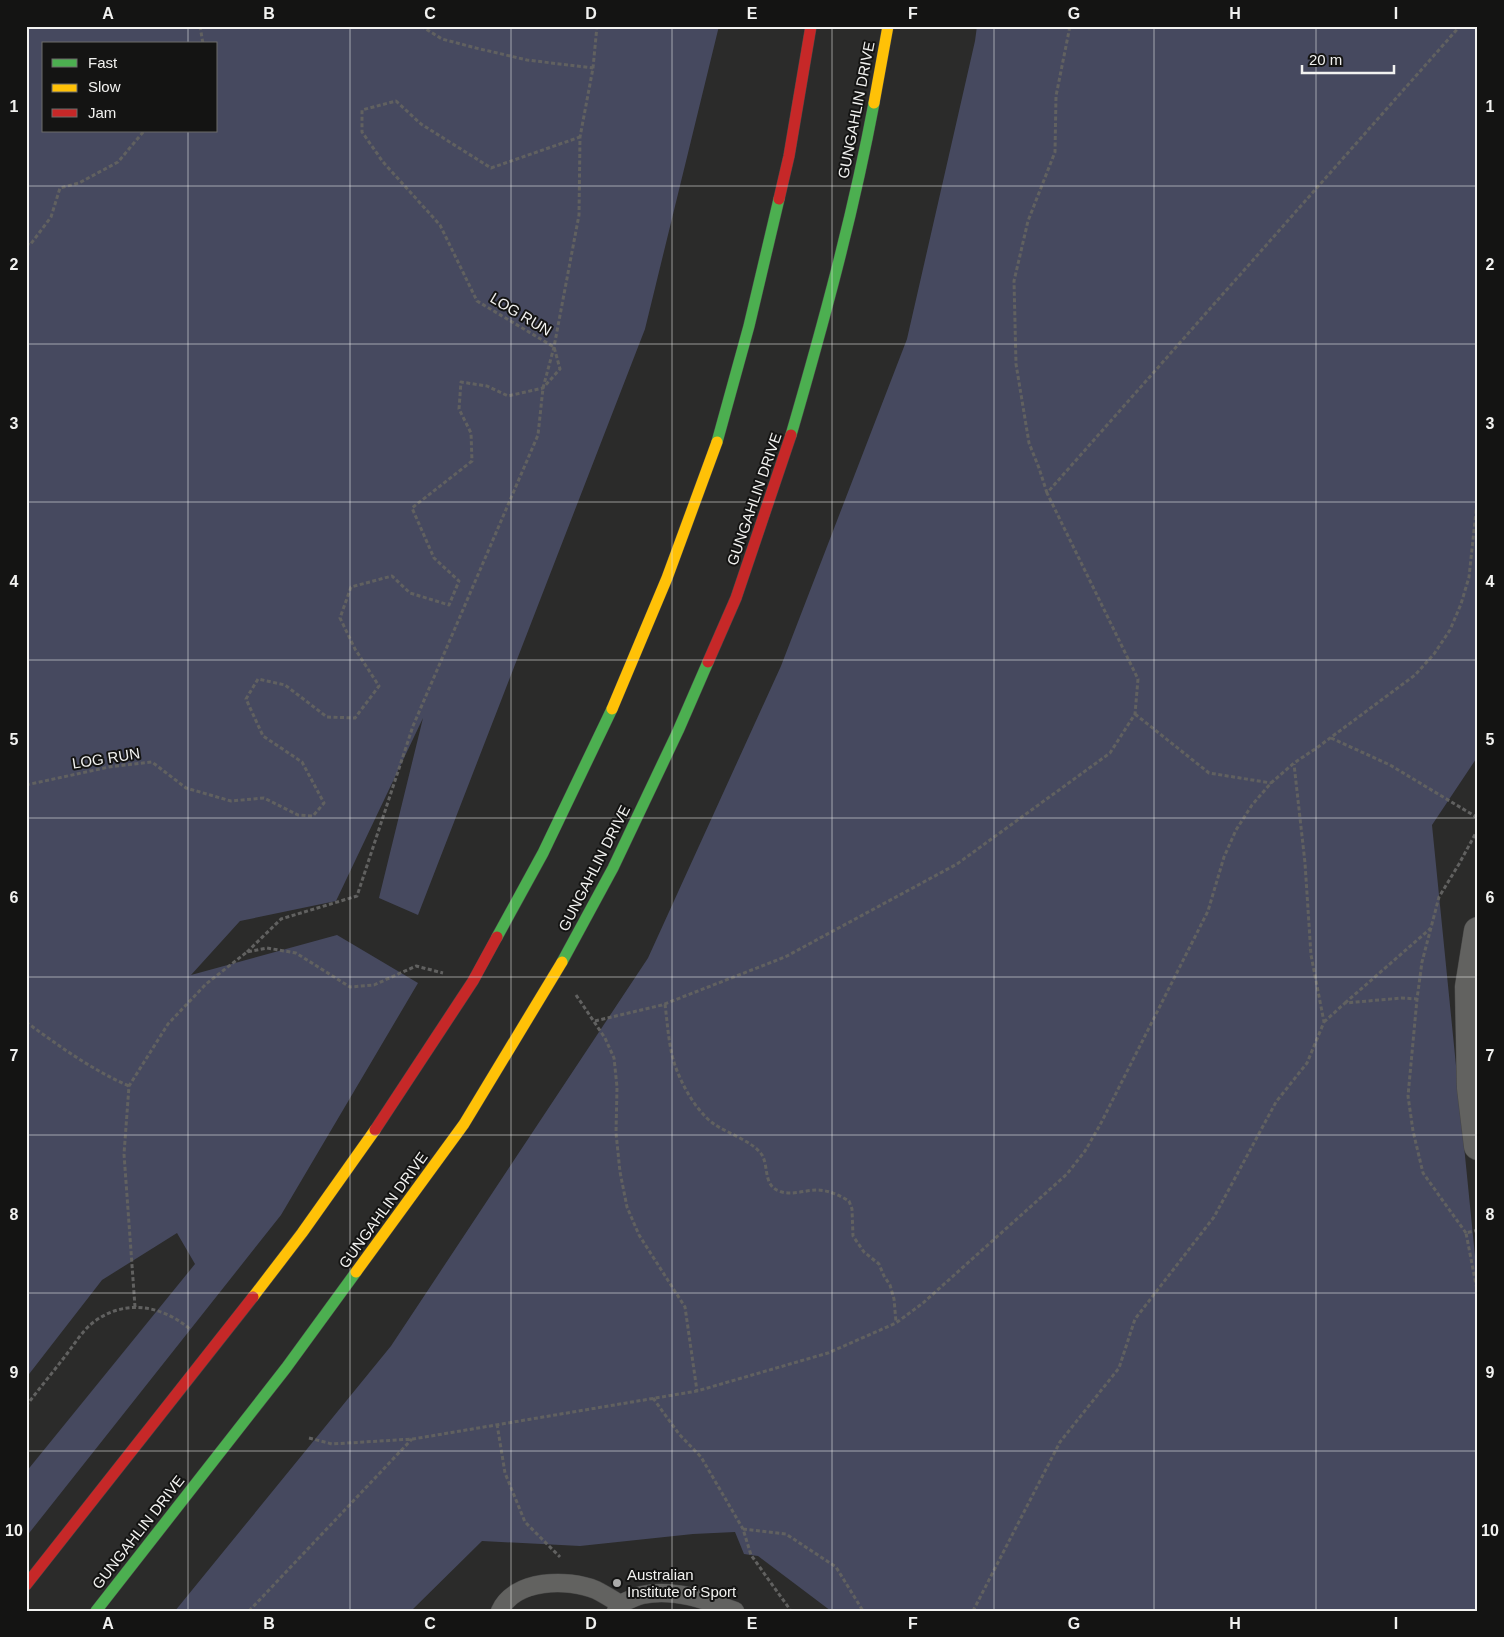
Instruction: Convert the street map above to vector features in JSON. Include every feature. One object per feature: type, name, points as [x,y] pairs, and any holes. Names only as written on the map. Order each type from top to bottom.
[{"type":"highway","points":[[26,1585],[210,1354],[302,1233],[388,1112],[473,981],[543,853],[608,717],[667,578],[718,440],[749,326],[789,156],[812,26]]},
{"type":"highway","name":"GUNGAHLIN DRIVE","points":[[96,1611],[291,1360],[464,1124],[558,970],[613,868],[678,731],[736,598],[785,456],[826,314],[862,165],[888,26]]},
{"type":"street","points":[[1478,931],[1469,987],[1478,1146]]},
{"type":"lane","points":[[500,1611],[502,1605],[516,1593],[536,1584],[578,1584],[595,1590],[618,1607],[642,1595],[660,1593],[680,1594],[735,1611]]},
{"type":"path","points":[[200,26],[203,42]]},
{"type":"path","points":[[422,26],[442,38],[476,48],[527,60],[593,68]]},
{"type":"path","points":[[135,1307],[124,1154],[129,1086],[168,1024],[206,984],[247,952],[281,919],[357,896],[413,726],[538,435],[543,388],[554,347],[579,215],[580,137],[593,68],[597,26]]},
{"type":"path","points":[[595,1021],[664,1004],[786,957],[958,864],[1110,752],[1135,714],[1138,679],[1047,493],[1040,468],[1029,443],[1016,364],[1014,281],[1028,221],[1055,152],[1056,96],[1070,26]]},
{"type":"path","points":[[1047,493],[1460,26]]},
{"type":"path","name":"LOG RUN","points":[[26,785],[109,767],[152,762],[186,788],[231,801],[264,798],[298,815],[313,816],[324,803],[302,762],[263,736],[246,699],[258,679],[285,685],[327,717],[355,718],[379,686],[355,649],[340,618],[351,587],[392,576],[410,594],[449,605],[459,581],[434,558],[412,508],[472,461],[471,433],[459,409],[461,382],[487,386],[508,396],[543,388],[560,369],[554,347],[477,301],[440,225],[383,162],[362,132],[362,110],[396,101],[421,124],[491,168],[580,137]]},
{"type":"path","points":[[26,243],[30,245],[52,216],[60,188],[79,183],[118,162],[143,132]]},
{"type":"path","points":[[309,1438],[332,1444],[413,1439],[697,1391],[828,1352],[896,1323],[923,1303],[1067,1174],[1085,1151],[1100,1125],[1208,910],[1224,857],[1236,830],[1252,805],[1271,783],[1294,763],[1415,675],[1434,654],[1450,630],[1461,604],[1469,577],[1478,493]]},
{"type":"path","points":[[1135,714],[1209,773],[1271,783]]},
{"type":"path","points":[[1330,738],[1390,765],[1478,818]]},
{"type":"path","points":[[1294,763],[1305,863],[1311,955],[1324,1022]]},
{"type":"path","points":[[1478,829],[1439,897],[1422,962],[1408,1096],[1413,1132],[1423,1173],[1466,1233],[1478,1295]]},
{"type":"path","points":[[972,1611],[981,1598],[1060,1442],[1119,1368],[1135,1319],[1214,1217],[1276,1102],[1307,1063],[1324,1022],[1431,928]]},
{"type":"path","points":[[247,952],[267,948],[296,953],[350,987],[374,985],[416,966],[473,981]]},
{"type":"path","points":[[558,970],[595,1021],[614,1058],[617,1086],[616,1133],[620,1172],[627,1206],[639,1235],[685,1307],[697,1391]]},
{"type":"path","points":[[1345,1004],[1402,998],[1417,999]]},
{"type":"path","points":[[664,1004],[671,1051],[682,1083],[704,1116],[762,1154],[766,1166],[766,1176],[778,1191],[794,1193],[817,1190],[827,1191],[849,1201],[852,1209],[853,1236],[864,1252],[879,1264],[890,1285],[894,1299],[896,1323]]},
{"type":"path","points":[[26,1022],[55,1045],[108,1077],[129,1086]]},
{"type":"path","points":[[1466,1233],[1478,1230]]},
{"type":"path","points":[[26,1406],[90,1325],[111,1312],[135,1307],[147,1308],[171,1315],[191,1330]]},
{"type":"path","points":[[653,1398],[679,1434],[701,1458],[743,1529],[751,1555],[791,1611]]},
{"type":"path","points":[[497,1424],[505,1473],[525,1522],[557,1553],[578,1584]]},
{"type":"path","points":[[249,1611],[413,1439]]},
{"type":"path","points":[[743,1529],[786,1534],[836,1567],[863,1611]]},
{"type":"shaded area","points":[[26,26],[719,26],[645,329],[418,915],[379,898],[423,718],[336,901],[240,921],[191,975],[337,935],[418,983],[281,1215],[26,1537],[26,1472],[195,1264],[177,1233],[102,1280],[26,1378]]},
{"type":"shaded area","points":[[977,26],[1478,26],[1478,756],[1432,825],[1478,1286],[1478,1611],[831,1611],[758,1556],[744,1554],[735,1532],[693,1534],[580,1546],[482,1541],[411,1611],[175,1611],[391,1346],[648,958],[781,666],[907,339]]},
{"type":"traffic: fast","points":[[791,435],[837,270],[857,187],[874,103]]},
{"type":"traffic: fast","points":[[717,442],[749,326],[779,199]]},
{"type":"traffic: fast","points":[[562,962],[613,868],[678,731],[708,662]]},
{"type":"traffic: fast","points":[[497,937],[543,853],[612,709]]},
{"type":"traffic: fast","points":[[96,1611],[286,1368],[356,1272]]},
{"type":"traffic: slow","points":[[874,103],[888,26]]},
{"type":"traffic: slow","points":[[612,709],[667,578],[717,442]]},
{"type":"traffic: slow","points":[[356,1272],[464,1124],[562,962]]},
{"type":"traffic: slow","points":[[253,1297],[302,1233],[375,1130]]},
{"type":"traffic: jam","points":[[779,199],[789,156],[811,26]]},
{"type":"traffic: jam","points":[[708,662],[736,598],[791,435]]},
{"type":"traffic: jam","points":[[375,1130],[473,981],[497,937]]},
{"type":"traffic: jam","points":[[26,1585],[253,1297]]},
{"type":"place","name":"Australian Institute of Sport","points":[[617,1583]]}]
